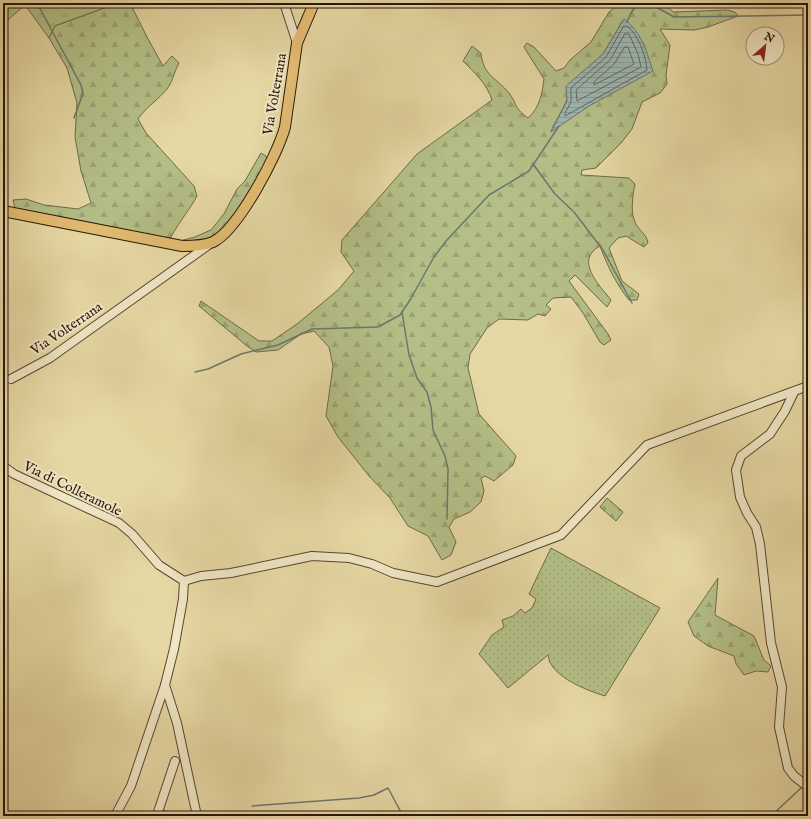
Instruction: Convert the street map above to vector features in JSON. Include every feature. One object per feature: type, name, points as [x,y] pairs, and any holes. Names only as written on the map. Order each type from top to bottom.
[{"type":"main road","name":"Via Volterrana","points":[[3,210],[167,244],[197,246],[212,242],[224,234],[234,224],[282,140],[297,43],[314,3]]},
{"type":"street","points":[[284,3],[297,43]]},
{"type":"street","name":"Via Volterrana","points":[[11,379],[50,358],[212,242]]},
{"type":"street","points":[[116,816],[131,786],[165,685],[174,649],[182,606],[185,584],[184,580],[201,576],[231,573],[312,556],[349,558],[372,564],[393,573],[437,582],[561,535],[647,445],[808,386]]},
{"type":"street","points":[[794,392],[785,411],[770,434],[744,453],[738,462],[736,470],[740,497],[747,513],[756,527],[760,544],[771,643],[782,687],[779,727],[788,768],[794,776],[808,787]]},
{"type":"street","name":"Via di Colleramole","points":[[3,466],[14,474],[119,523],[132,534],[160,565],[184,580]]},
{"type":"street","points":[[165,685],[177,724],[197,816]]},
{"type":"street","points":[[164,816],[158,812],[175,761]]},
{"type":"green space","points":[[3,3],[112,3],[110,6],[55,26],[49,38],[25,5],[3,24]]},
{"type":"green space","points":[[112,3],[130,3],[163,66],[172,56],[179,63],[167,89],[138,119],[146,133],[194,186],[197,196],[174,231],[168,244],[195,237],[211,230],[224,214],[237,189],[245,181],[261,153],[272,160],[250,199],[233,223],[223,234],[212,242],[197,245],[167,244],[16,213],[13,200],[26,199],[44,205],[78,209],[91,203],[81,171],[75,137],[77,103],[67,68],[49,38],[55,26],[110,6]]},
{"type":"green space","points":[[620,3],[664,3],[673,12],[727,10],[735,12],[738,16],[708,27],[694,30],[660,29],[670,45],[666,75],[667,84],[660,93],[642,102],[632,129],[621,143],[596,168],[582,170],[581,175],[629,178],[635,184],[632,203],[633,218],[636,225],[646,237],[648,243],[644,247],[626,236],[618,238],[609,248],[622,281],[639,294],[637,300],[629,300],[624,294],[612,274],[600,246],[589,258],[589,265],[595,280],[611,300],[607,307],[575,275],[569,281],[611,340],[604,345],[600,342],[583,313],[571,297],[553,298],[546,305],[551,309],[545,316],[538,314],[528,320],[499,319],[487,328],[470,354],[468,368],[479,414],[516,456],[513,465],[494,481],[485,476],[481,478],[484,491],[481,502],[470,512],[454,519],[449,527],[456,542],[451,555],[442,560],[428,536],[408,526],[390,498],[369,476],[338,437],[326,416],[333,366],[329,347],[314,331],[301,334],[278,350],[256,352],[199,306],[201,301],[259,341],[272,341],[297,324],[338,290],[354,271],[341,252],[342,240],[417,154],[492,100],[484,84],[463,61],[472,46],[481,53],[482,61],[491,76],[509,93],[518,108],[528,118],[538,105],[544,79],[524,47],[527,43],[534,47],[556,71],[564,68],[570,60],[591,42],[609,12]],"holes":[[[624,19],[589,106],[551,131],[567,100],[567,86],[603,54]]]},
{"type":"green space","points":[[607,498],[623,512],[616,521],[600,507]]},
{"type":"green space","points":[[551,548],[660,608],[605,696],[583,688],[561,675],[550,663],[548,655],[508,688],[479,654],[492,635],[504,627],[502,620],[513,616],[521,609],[525,613],[532,608],[536,599],[529,594]]},
{"type":"green space","points":[[718,578],[715,615],[754,636],[764,660],[771,666],[768,672],[756,671],[744,675],[736,664],[734,656],[708,646],[694,636],[688,622]]},
{"type":"water","points":[[624,19],[635,30],[643,42],[653,71],[589,106],[551,132],[567,101],[566,86],[603,54]]},
{"type":"waterway","points":[[37,3],[81,85],[83,93],[74,118]]},
{"type":"waterway","points":[[627,22],[638,3]]},
{"type":"waterway","points":[[649,3],[674,17],[808,15]]},
{"type":"waterway","points":[[195,372],[208,369],[241,354],[278,345],[312,329],[378,327],[400,315],[434,257],[446,241],[489,195],[529,171],[559,126]]},
{"type":"waterway","points":[[533,164],[555,194],[574,212],[603,250],[632,303]]},
{"type":"waterway","points":[[402,312],[409,355],[417,378],[427,392],[431,407],[433,430],[445,456],[448,469],[447,519]]},
{"type":"waterway","points":[[252,806],[359,798],[374,795],[388,788],[403,816]]},
{"type":"waterway","points":[[771,816],[801,788]]}]
